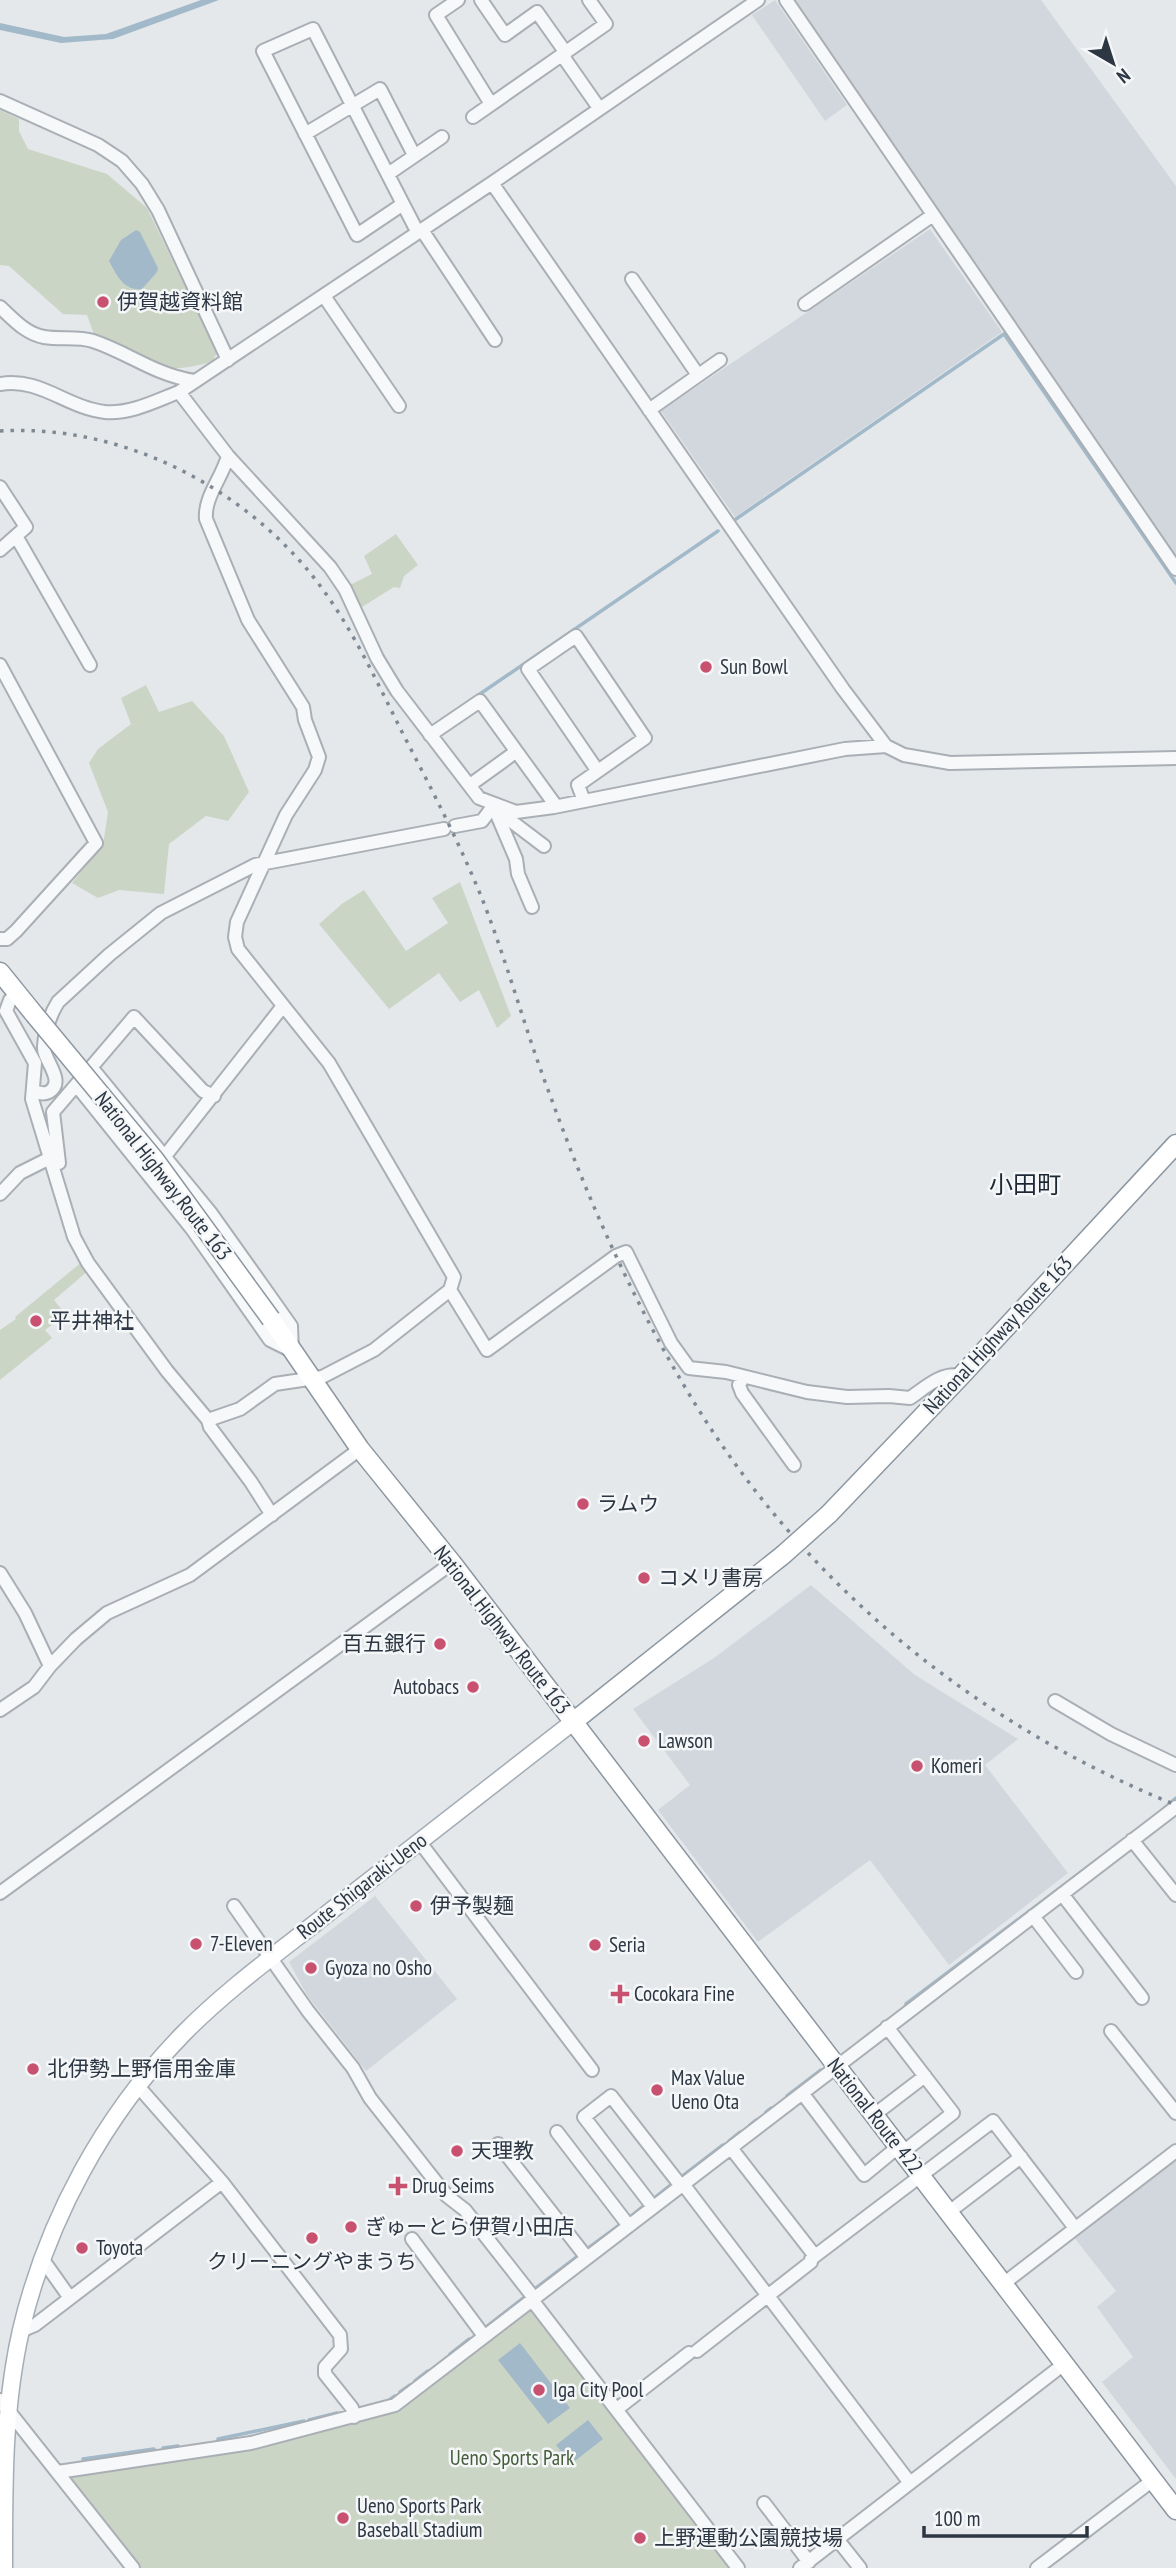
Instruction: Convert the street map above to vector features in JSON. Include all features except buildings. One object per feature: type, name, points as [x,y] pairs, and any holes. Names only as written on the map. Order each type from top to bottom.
[{"type":"highway","name":"National Highway Route 163","points":[[0,972],[155,1160],[271,1319],[360,1449],[452,1563],[573,1722],[783,1555],[828,1514],[961,1376],[1176,1144]]},
{"type":"highway","name":"National Route 422","points":[[573,1722],[1176,2510]]},
{"type":"main road","name":"Route Shigaraki-Ueno","points":[[4,2568],[4,2404],[21,2331],[43,2260],[76,2183],[108,2127],[137,2085],[217,2001],[573,1722]]},
{"type":"street","points":[[458,0],[436,15],[491,104]]},
{"type":"street","points":[[481,0],[505,35],[537,12],[599,108]]},
{"type":"street","points":[[473,117],[606,24],[589,0]]},
{"type":"street","points":[[0,384],[14,381],[28,383],[104,412],[125,411],[179,392],[420,232],[758,0]]},
{"type":"street","points":[[786,0],[1176,569]]},
{"type":"street","points":[[403,204],[357,235],[263,51],[313,29],[403,204],[495,340]]},
{"type":"street","points":[[305,134],[380,89],[414,155]]},
{"type":"street","points":[[0,101],[98,145],[122,161],[142,184],[158,211],[228,360]]},
{"type":"street","points":[[387,174],[442,137]]},
{"type":"street","points":[[492,183],[838,682],[886,746],[904,755],[950,764],[1176,758]]},
{"type":"street","points":[[805,303],[933,215]]},
{"type":"street","points":[[632,279],[698,375]]},
{"type":"street","points":[[324,296],[399,406]]},
{"type":"street","points":[[0,308],[30,332],[44,337],[82,338],[96,342],[152,370],[174,378],[194,381]]},
{"type":"street","points":[[649,410],[720,360]]},
{"type":"street","points":[[179,392],[228,456],[330,567],[355,608],[377,658],[430,735],[480,798],[503,812],[544,846]]},
{"type":"street","points":[[208,1420],[240,1409],[275,1384],[323,1377],[374,1350],[450,1290],[454,1277],[329,1063],[239,949],[236,937],[237,922],[286,815],[315,770],[318,757],[303,706],[248,620],[206,519],[205,506],[224,470],[228,456]]},
{"type":"street","points":[[0,487],[26,527],[0,550]]},
{"type":"street","points":[[16,536],[90,664]]},
{"type":"street","points":[[584,801],[578,785],[645,738],[576,636],[528,669],[597,770]]},
{"type":"street","points":[[0,665],[96,842],[16,931],[7,939],[0,939]]},
{"type":"street","points":[[430,735],[480,701],[556,806]]},
{"type":"street","points":[[33,1090],[43,1094],[54,1087],[54,1074],[44,1046],[52,1012],[58,1003],[109,955],[160,914],[265,862],[449,828],[482,821],[503,812],[584,801],[845,748],[886,746]]},
{"type":"street","points":[[470,785],[510,756]]},
{"type":"street","points":[[503,812],[518,874],[532,907]]},
{"type":"street","points":[[17,994],[10,1000],[6,1011],[35,1063],[32,1099],[74,1237],[88,1263],[167,1371],[208,1420],[209,1427],[251,1482],[272,1515]]},
{"type":"street","points":[[165,1156],[283,1006]]},
{"type":"street","points":[[66,1211],[71,1209],[56,1150],[53,1112],[134,1017],[203,1091],[214,1096]]},
{"type":"street","points":[[77,1086],[192,1228],[270,1340],[292,1351],[291,1326],[210,1212],[91,1067]]},
{"type":"street","points":[[0,1194],[20,1173],[50,1158]]},
{"type":"street","points":[[450,1290],[487,1350],[616,1256],[626,1252],[671,1343],[689,1368],[726,1372],[807,1392],[847,1397],[889,1395],[909,1398],[936,1380],[952,1374],[961,1376]]},
{"type":"street","points":[[743,1377],[739,1385],[741,1393],[794,1465]]},
{"type":"street","points":[[0,1710],[34,1687],[76,1639],[107,1613],[190,1575],[360,1449]]},
{"type":"street","points":[[0,1893],[445,1571],[452,1563]]},
{"type":"street","points":[[0,1573],[25,1614],[50,1666]]},
{"type":"street","points":[[1055,1700],[1111,1734],[1176,1765]]},
{"type":"street","points":[[58,2472],[251,2443],[396,2405],[1168,1812]]},
{"type":"street","points":[[1132,1840],[1176,1895]]},
{"type":"street","points":[[419,1841],[593,2070]]},
{"type":"street","points":[[1062,1894],[1142,1998]]},
{"type":"street","points":[[234,1906],[353,2068],[370,2098],[447,2196],[464,2210],[738,2568]]},
{"type":"street","points":[[1033,1916],[1076,1972]]},
{"type":"street","points":[[803,2094],[864,2175],[953,2113],[887,2027]]},
{"type":"street","points":[[1111,2031],[1176,2113]]},
{"type":"street","points":[[874,2115],[925,2076]]},
{"type":"street","points":[[137,2085],[222,2182],[340,2335],[341,2349],[325,2367],[325,2374],[352,2409],[354,2417]]},
{"type":"street","points":[[653,2207],[584,2117],[611,2096],[768,2295],[910,2483]]},
{"type":"street","points":[[617,2409],[993,2121],[1075,2228]]},
{"type":"street","points":[[557,2132],[629,2226]]},
{"type":"street","points":[[498,2144],[587,2258]]},
{"type":"street","points":[[731,2148],[815,2256]]},
{"type":"street","points":[[1003,2284],[1176,2151]]},
{"type":"street","points":[[948,2213],[1021,2157]]},
{"type":"street","points":[[21,2331],[35,2325],[222,2182]]},
{"type":"street","points":[[412,2239],[484,2336]]},
{"type":"street","points":[[43,2260],[70,2298]]},
{"type":"street","points":[[764,2503],[805,2565],[1064,2364]]},
{"type":"street","points":[[4,2404],[133,2568]]},
{"type":"street","points":[[1037,2568],[1153,2480]]},
{"type":"street","points":[[837,2539],[860,2568]]},
{"type":"shaded area","points":[[775,0],[847,105],[825,121],[752,15]]},
{"type":"shaded area","points":[[793,0],[1041,0],[1176,186],[1176,561]]},
{"type":"shaded area","points":[[930,229],[1002,332],[735,517],[661,411]]},
{"type":"shaded area","points":[[811,1585],[915,1675],[1018,1739],[985,1765],[1068,1873],[949,1965],[870,1860],[758,1942],[658,1810],[690,1785],[633,1709],[714,1658]]},
{"type":"shaded area","points":[[375,1896],[457,1999],[366,2071],[307,1995],[289,1962]]},
{"type":"shaded area","points":[[1176,2158],[1176,2479],[1102,2382],[1133,2357],[1097,2307],[1116,2291],[1073,2236]]},
{"type":"green space","points":[[0,110],[19,119],[19,131],[28,149],[107,174],[147,208],[217,352],[213,361],[179,368],[138,359],[95,337],[87,315],[63,314],[9,266],[0,265]]},
{"type":"green space","points":[[396,534],[418,565],[404,576],[400,588],[394,587],[362,607],[350,585],[372,574],[364,556]]},
{"type":"green space","points":[[146,685],[159,712],[192,701],[224,736],[249,792],[228,821],[206,816],[169,844],[164,894],[119,890],[98,898],[72,883],[103,845],[108,812],[89,763],[98,749],[131,724],[121,698]]},
{"type":"green space","points":[[460,882],[511,1016],[497,1028],[479,990],[460,1002],[439,973],[389,1009],[319,924],[343,903],[364,890],[406,951],[448,923],[432,898]]},
{"type":"green space","name":"平井神社","points":[[83,1261],[89,1270],[54,1300],[66,1315],[45,1330],[52,1338],[0,1380],[0,1330]]},
{"type":"green space","name":"Ueno Sports Park","points":[[531,2307],[736,2568],[135,2568],[60,2473],[251,2444],[386,2411]]},
{"type":"water","points":[[201,0],[219,0],[113,39],[61,43],[0,30],[0,23],[64,37],[106,34]]},
{"type":"water","points":[[136,230],[140,232],[158,268],[142,289],[125,285],[109,261],[121,240]]},
{"type":"water","points":[[520,2343],[570,2408],[548,2424],[498,2360]]},
{"type":"water","points":[[588,2420],[603,2439],[571,2464],[556,2445]]},
{"type":"waterway","points":[[736,519],[1004,334],[1176,583]]},
{"type":"waterway","points":[[477,696],[718,531]]},
{"type":"waterway","points":[[1162,1810],[1176,1798]]},
{"type":"waterway","points":[[906,2004],[1097,1860]]},
{"type":"waterway","points":[[787,2096],[821,2070]]},
{"type":"waterway","points":[[766,2112],[771,2108]]},
{"type":"waterway","points":[[750,2125],[756,2120]]},
{"type":"waterway","points":[[729,2141],[740,2132]]},
{"type":"waterway","points":[[680,2178],[723,2145]]},
{"type":"waterway","points":[[653,2199],[673,2183]]},
{"type":"waterway","points":[[630,2217],[647,2203]]},
{"type":"waterway","points":[[587,2249],[621,2224]]},
{"type":"waterway","points":[[532,2291],[578,2256]]},
{"type":"waterway","points":[[485,2328],[526,2296]]},
{"type":"waterway","points":[[450,2354],[469,2339]]},
{"type":"waterway","points":[[415,2381],[428,2371]]},
{"type":"waterway","points":[[400,2392],[410,2385]]},
{"type":"waterway","points":[[388,2401],[395,2396]]},
{"type":"waterway","points":[[309,2420],[337,2413]]},
{"type":"waterway","points":[[218,2439],[304,2421]]},
{"type":"waterway","points":[[163,2448],[178,2446]]},
{"type":"waterway","points":[[83,2459],[154,2449]]},
{"type":"railway","points":[[0,431],[44,431],[88,438],[131,449],[172,466],[211,487],[248,512],[281,541],[311,574],[361,650],[463,854],[481,896],[565,1135],[634,1294],[697,1407],[742,1473],[792,1535],[846,1592],[905,1644],[967,1692],[1034,1735],[1103,1772],[1176,1805]]},
{"type":"place","name":"伊賀越資料館","points":[[103,302]]},
{"type":"place","name":"Sun Bowl","points":[[706,667]]},
{"type":"place","name":"平井神社","points":[[36,1321]]},
{"type":"place","name":"ラムウ","points":[[583,1504]]},
{"type":"place","name":"コメリ書房","points":[[644,1578]]},
{"type":"place","name":"百五銀行","points":[[440,1644]]},
{"type":"place","name":"Autobacs","points":[[473,1687]]},
{"type":"place","name":"Lawson","points":[[644,1741]]},
{"type":"place","name":"Komeri","points":[[917,1766]]},
{"type":"place","name":"伊予製麺","points":[[416,1906]]},
{"type":"place","name":"7-Eleven","points":[[196,1944]]},
{"type":"place","name":"Seria","points":[[595,1945]]},
{"type":"place","name":"Gyoza no Osho","points":[[311,1968]]},
{"type":"place","name":"Cocokara Fine","points":[[620,1994]]},
{"type":"place","name":"北伊勢上野信用金庫","points":[[33,2069]]},
{"type":"place","name":"Max Value Ueno Ota","points":[[657,2090]]},
{"type":"place","name":"天理教","points":[[457,2151]]},
{"type":"place","name":"Drug Seims","points":[[398,2186]]},
{"type":"place","name":"ぎゅーとら伊賀小田店","points":[[351,2227]]},
{"type":"place","name":"クリーニングやまうち","points":[[312,2238]]},
{"type":"place","name":"Toyota","points":[[82,2248]]},
{"type":"place","name":"Iga City Pool","points":[[539,2390]]},
{"type":"place","name":"Ueno Sports Park Baseball Stadium","points":[[343,2518]]},
{"type":"place","name":"上野運動公園競技場","points":[[640,2538]]},
{"type":"district","name":"小田町","points":[[1025,1185]]}]
